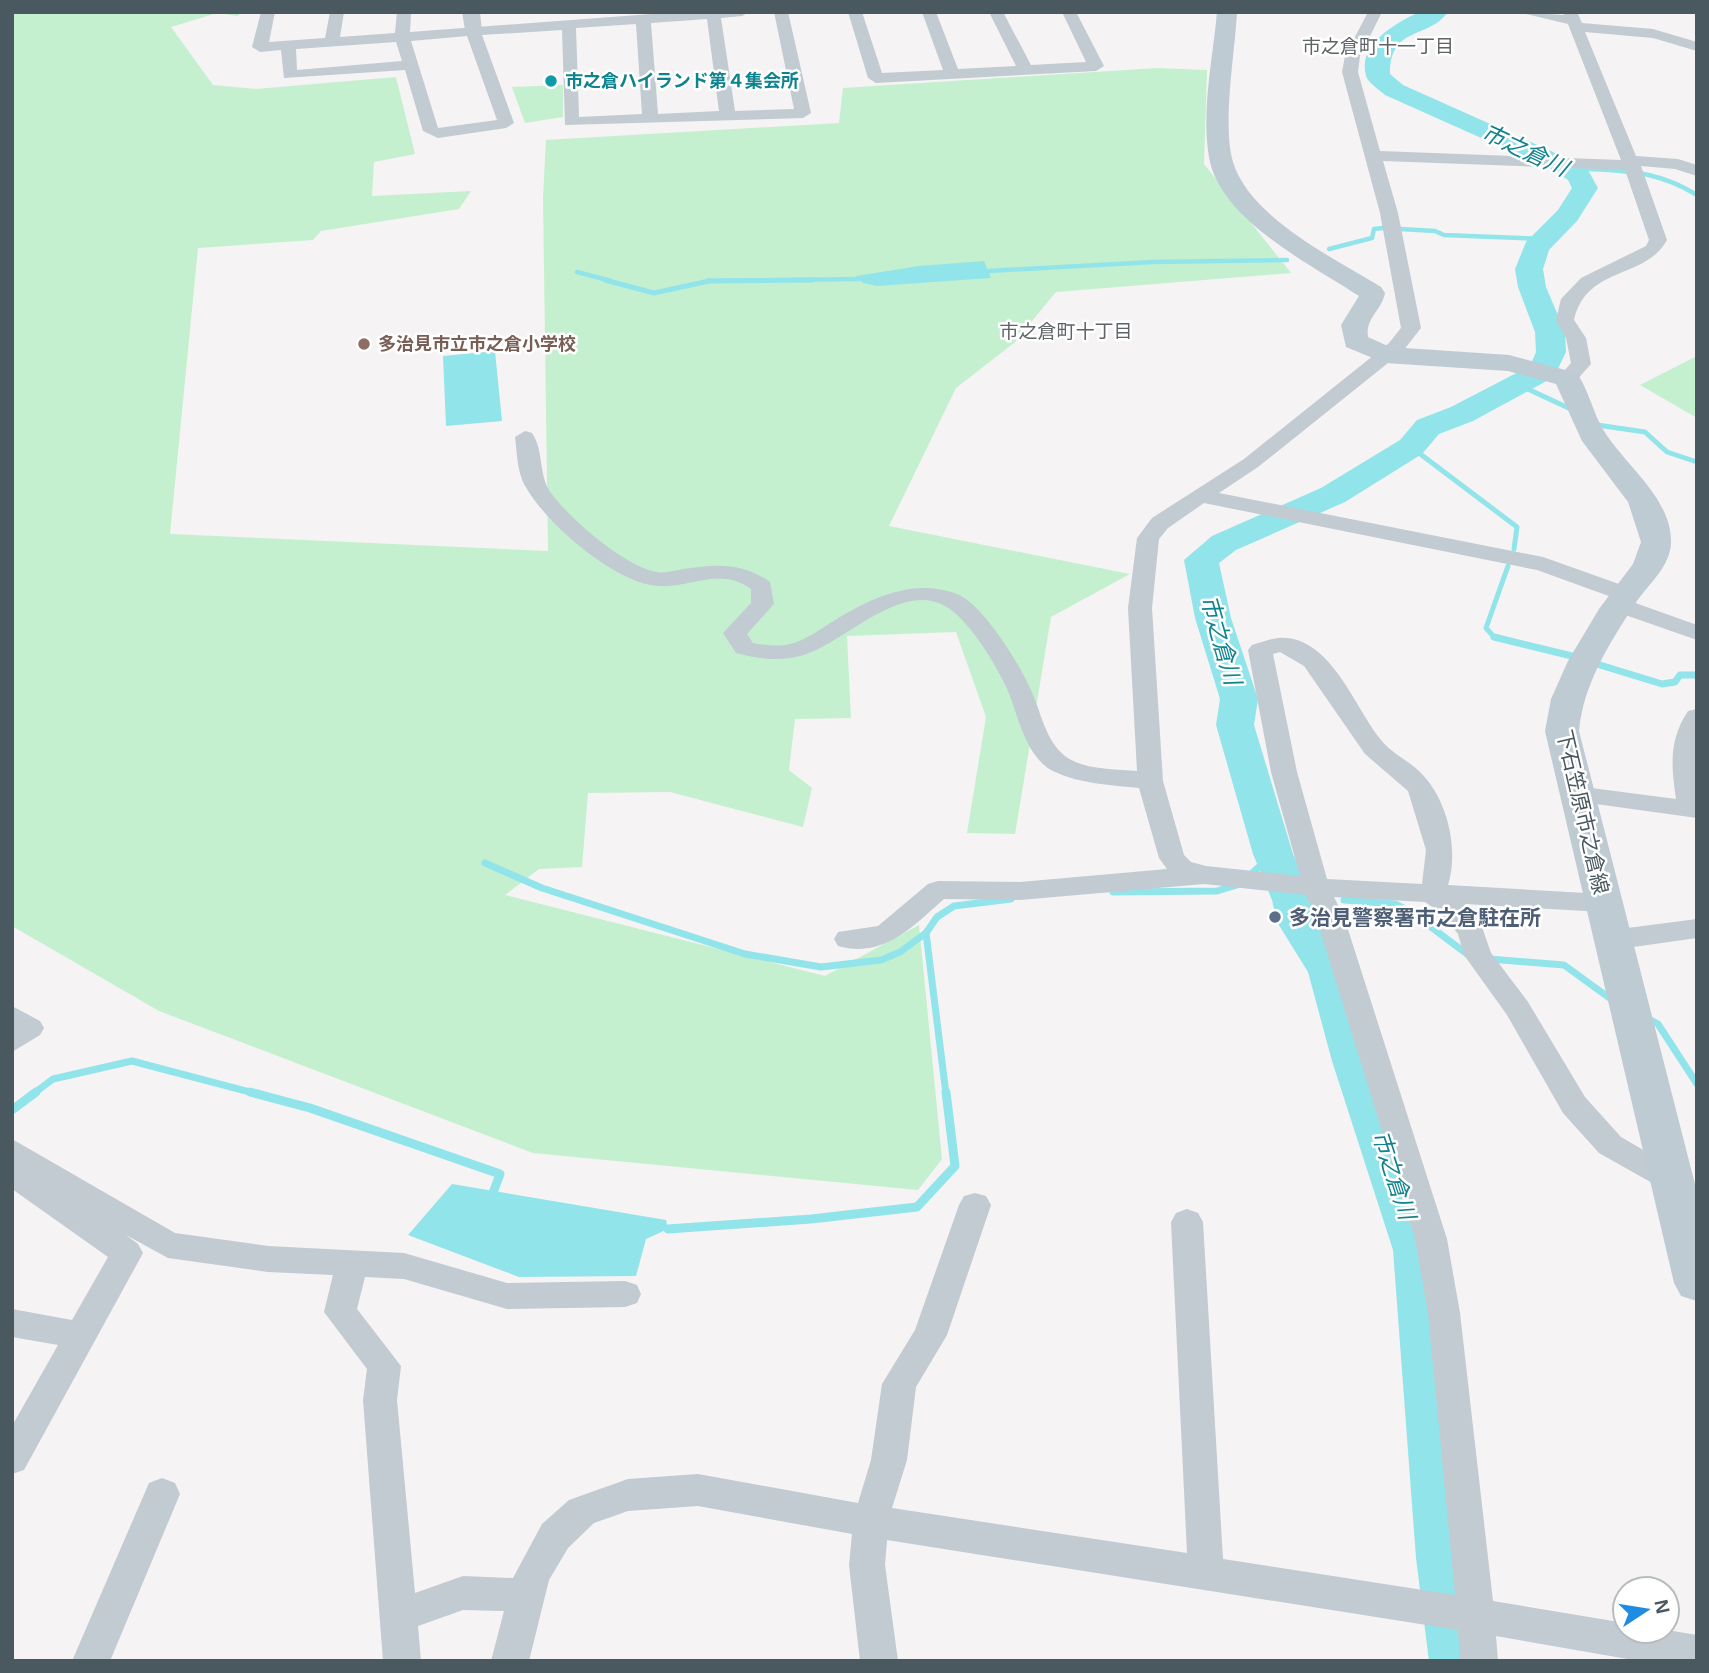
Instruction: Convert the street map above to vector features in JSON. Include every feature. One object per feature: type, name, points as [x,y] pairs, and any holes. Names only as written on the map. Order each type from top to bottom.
[{"type":"main road","points":[[1227,12],[1218,137],[1221,160],[1229,183],[1268,226],[1372,293],[1368,305],[1355,319],[1352,331],[1356,341],[1385,355],[1509,363],[1562,377]]},
{"type":"main road","name":"下石笠原市之倉線","points":[[1562,377],[1583,416],[1642,498],[1655,533],[1655,552],[1648,570],[1622,599],[1565,700],[1562,731],[1629,1009],[1680,1189],[1697,1283]]},
{"type":"street","points":[[268,12],[260,47],[742,12]]},
{"type":"street","points":[[332,42],[337,12]]},
{"type":"street","points":[[404,12],[402,37],[431,131],[438,133],[504,125],[507,118],[473,32],[471,12]]},
{"type":"street","points":[[569,25],[571,122],[803,113],[781,12]]},
{"type":"street","points":[[855,12],[876,78],[1096,66],[1069,12]]},
{"type":"street","points":[[929,12],[952,74]]},
{"type":"street","points":[[996,12],[1026,70]]},
{"type":"street","points":[[1376,12],[1372,26],[1349,58],[1350,72],[1375,156],[1411,328],[1385,355],[1251,463],[1160,523],[1148,538],[1144,554],[1140,608],[1150,780],[1172,858],[1182,868],[1218,876],[1317,887],[1603,903]]},
{"type":"street","points":[[1525,12],[1675,38],[1697,47]]},
{"type":"street","points":[[714,13],[728,116]]},
{"type":"street","points":[[643,20],[650,119]]},
{"type":"street","points":[[1562,377],[1581,364],[1576,338],[1565,320],[1570,299],[1588,282],[1653,249],[1658,240],[1573,20]]},
{"type":"street","points":[[288,45],[289,75],[412,65]]},
{"type":"street","points":[[1375,156],[1587,162],[1632,168],[1678,164],[1697,171]]},
{"type":"street","points":[[525,437],[536,485],[571,527],[613,559],[633,571],[657,579],[725,570],[746,573],[762,587],[763,604],[735,633],[744,648],[765,653],[800,649],[865,609],[901,598],[928,594],[952,600],[989,640],[1016,682],[1042,748],[1058,764],[1087,772],[1150,780]]},
{"type":"street","points":[[1200,496],[1543,564],[1697,633]]},
{"type":"street","points":[[1432,894],[1440,858],[1421,789],[1374,747],[1318,664],[1303,652],[1287,645],[1269,645],[1260,650],[1284,772],[1317,887],[1330,917],[1431,1239],[1446,1326],[1479,1661]]},
{"type":"street","points":[[1576,794],[1694,810],[1682,750],[1686,731],[1697,716]]},
{"type":"street","points":[[848,939],[884,935],[938,890],[1020,891],[1218,876]]},
{"type":"street","points":[[1432,894],[1451,906],[1471,931],[1482,960],[1518,1009],[1558,1082],[1574,1105],[1610,1145],[1680,1189]]},
{"type":"street","points":[[1612,940],[1697,928]]},
{"type":"street","points":[[12,1016],[30,1028],[12,1041]]},
{"type":"street","points":[[12,1151],[168,1245],[268,1259],[404,1266],[507,1296],[625,1294]]},
{"type":"street","points":[[12,1173],[127,1253],[13,1458]]},
{"type":"street","points":[[879,1661],[867,1565],[872,1520],[889,1460],[898,1384],[930,1335],[975,1205]]},
{"type":"street","points":[[1186,1222],[1206,1574]]},
{"type":"street","points":[[352,1263],[340,1312],[384,1366],[380,1400],[402,1661]]},
{"type":"street","points":[[12,1323],[82,1335]]},
{"type":"street","points":[[510,1661],[532,1575],[555,1536],[582,1511],[628,1495],[698,1490],[1697,1653]]},
{"type":"street","points":[[91,1661],[162,1494]]},
{"type":"street","points":[[397,1616],[463,1593],[526,1595]]},
{"type":"green space","points":[[12,12],[241,12],[238,16],[217,13],[171,27],[213,85],[256,89],[396,77],[415,154],[374,162],[372,196],[471,191],[459,209],[321,231],[313,240],[198,248],[170,534],[548,551],[543,198],[546,140],[839,123],[843,88],[1157,68],[1207,70],[1204,164],[1291,273],[1056,292],[1014,343],[956,388],[889,526],[1130,574],[1051,617],[1015,834],[967,833],[986,717],[956,632],[847,636],[851,718],[795,719],[789,770],[812,788],[803,827],[670,792],[588,793],[582,867],[539,869],[505,895],[825,976],[919,925],[942,1159],[918,1190],[533,1153],[159,1011],[12,926]]},
{"type":"green space","points":[[563,85],[563,117],[525,123],[512,87]]},
{"type":"green space","points":[[1697,356],[1697,418],[1640,385]]},
{"type":"water","points":[[984,261],[991,278],[877,286],[863,283],[856,276],[919,266]]},
{"type":"water","points":[[495,351],[502,421],[446,426],[443,356]]},
{"type":"water","points":[[452,1184],[666,1220],[668,1229],[646,1239],[636,1276],[519,1277],[408,1235]]},
{"type":"waterway","name":"市之倉川","points":[[1437,12],[1404,29],[1387,42],[1378,62],[1378,76],[1394,90],[1564,166],[1579,176],[1585,188],[1568,215],[1536,248],[1529,269],[1532,287],[1550,332],[1551,352],[1543,371],[1462,414],[1428,427],[1411,447],[1333,495],[1224,543],[1201,560],[1213,618],[1239,699],[1235,725],[1273,854],[1293,900],[1298,922],[1329,971],[1355,1061],[1418,1250],[1444,1558],[1458,1661]]},
{"type":"waterway","points":[[1577,168],[1653,176],[1697,195]]},
{"type":"waterway","points":[[1329,249],[1372,238],[1374,229],[1383,228]]},
{"type":"waterway","points":[[1400,229],[1435,231],[1444,235],[1545,239]]},
{"type":"waterway","points":[[988,271],[1153,262],[1287,260]]},
{"type":"waterway","points":[[577,272],[611,281]]},
{"type":"waterway","points":[[707,281],[859,279]]},
{"type":"waterway","points":[[605,280],[654,293],[709,281],[813,280]]},
{"type":"waterway","points":[[1519,385],[1575,411]]},
{"type":"waterway","points":[[1597,425],[1645,432],[1667,452],[1697,462]]},
{"type":"waterway","points":[[1411,447],[1517,527],[1514,549]]},
{"type":"waterway","points":[[1494,637],[1486,628],[1508,566]]},
{"type":"waterway","points":[[1494,637],[1576,657]]},
{"type":"waterway","points":[[1494,637],[1501,639]]},
{"type":"waterway","points":[[1600,665],[1662,684],[1675,682],[1680,675],[1697,675]]},
{"type":"waterway","points":[[1249,876],[1273,854]]},
{"type":"waterway","points":[[485,863],[542,888],[745,954],[821,967],[881,960],[900,952],[926,933]]},
{"type":"waterway","points":[[1113,892],[1217,891],[1237,885]]},
{"type":"waterway","points":[[926,933],[937,917],[954,906],[1011,899]]},
{"type":"waterway","name":"市之倉川","points":[[1293,900],[1301,900]]},
{"type":"waterway","points":[[1344,900],[1395,904],[1411,912],[1471,957]]},
{"type":"waterway","points":[[926,933],[946,1094]]},
{"type":"waterway","points":[[1489,959],[1564,965],[1615,1002]]},
{"type":"waterway","points":[[1647,1018],[1658,1024],[1697,1084]]},
{"type":"waterway","points":[[33,1094],[53,1079],[132,1061],[257,1094]]},
{"type":"waterway","points":[[12,1110],[36,1092]]},
{"type":"waterway","points":[[250,1092],[310,1108],[500,1174],[493,1193]]},
{"type":"waterway","points":[[668,1229],[811,1219],[917,1207],[955,1166],[946,1092]]},
{"type":"place","name":"市之倉ハイランド第４集会所","points":[[551,81]]},
{"type":"place","name":"多治見市立市之倉小学校","points":[[364,344]]},
{"type":"place","name":"多治見警察署市之倉駐在所","points":[[1275,917]]},
{"type":"district","name":"市之倉町十一丁目","points":[[1378,46]]},
{"type":"district","name":"市之倉町十丁目","points":[[1066,331]]}]
